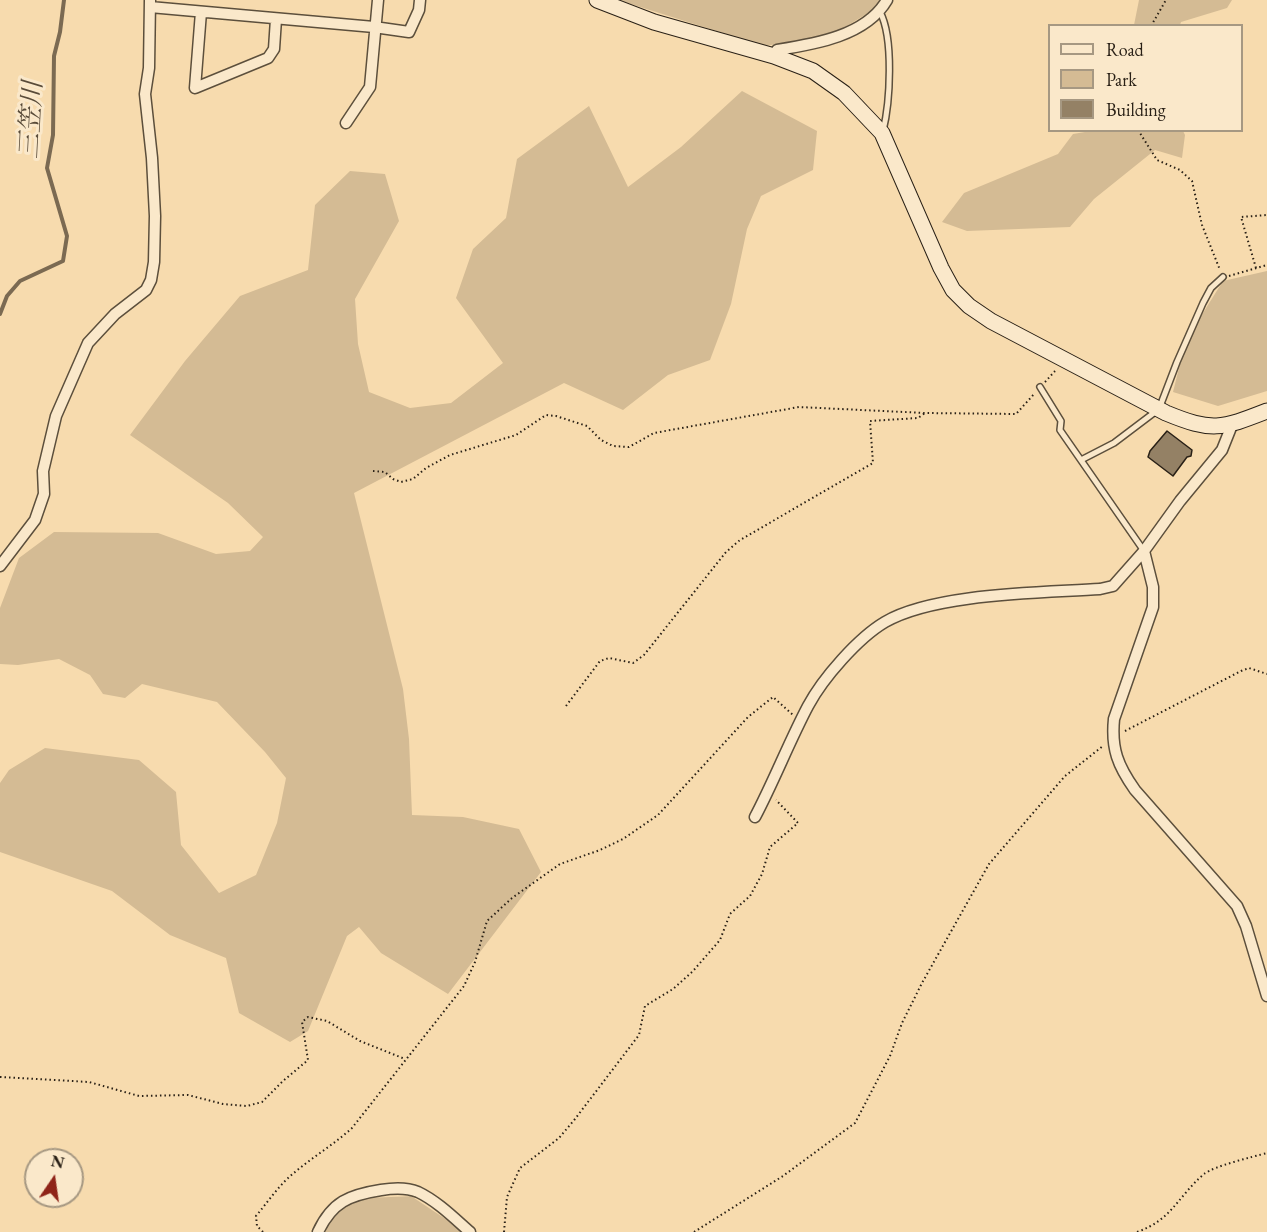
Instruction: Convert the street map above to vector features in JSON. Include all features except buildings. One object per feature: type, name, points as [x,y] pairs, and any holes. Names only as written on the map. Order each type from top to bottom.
[{"type":"street","points":[[346,123],[370,87],[378,0]]},
{"type":"street","points":[[0,566],[35,520],[44,494],[43,471],[56,416],[88,343],[115,314],[146,290],[152,279],[155,216],[145,94],[149,68],[150,3],[201,12],[409,32],[420,0]]},
{"type":"street","points":[[597,0],[654,22],[774,56],[813,71],[844,93],[882,133],[941,268],[953,290],[969,306],[991,321],[1159,410],[1189,422],[1210,427],[1232,425],[1267,411]]},
{"type":"street","points":[[774,56],[777,50],[813,44],[843,35],[880,12],[887,0]]},
{"type":"street","points":[[201,12],[195,88],[268,58],[274,49],[276,19]]},
{"type":"street","points":[[755,817],[808,706],[823,682],[848,652],[885,622],[926,606],[1113,586],[1144,551],[1180,501],[1222,450],[1232,425]]},
{"type":"street","points":[[1144,551],[1153,588],[1153,607],[1118,704],[1112,738],[1120,765],[1135,790],[1237,906],[1246,926],[1267,996]]},
{"type":"street","points":[[318,1232],[327,1215],[348,1198],[357,1194],[394,1188],[408,1189],[427,1197],[470,1232]]},
{"type":"lane","points":[[880,12],[885,21],[889,75],[887,114],[882,133]]},
{"type":"lane","points":[[1081,460],[1114,443],[1159,410],[1203,303],[1211,288],[1223,278]]},
{"type":"lane","points":[[1040,387],[1061,421],[1060,430],[1144,551]]},
{"type":"path","points":[[1152,24],[1166,0]]},
{"type":"path","points":[[1139,132],[1157,160],[1180,170],[1192,181],[1202,225],[1223,278],[1267,265]]},
{"type":"path","points":[[1256,268],[1241,217],[1267,215]]},
{"type":"path","points":[[374,471],[385,472],[401,482],[413,479],[426,468],[450,455],[516,435],[546,415],[587,426],[601,440],[614,446],[629,447],[654,433],[799,407],[925,413],[1016,414],[1064,360]]},
{"type":"path","points":[[566,706],[600,661],[609,658],[633,663],[644,655],[715,563],[740,540],[873,463],[870,421],[918,418],[925,413]]},
{"type":"path","points":[[694,1232],[783,1176],[855,1123],[890,1056],[902,1023],[922,983],[989,864],[1065,776],[1112,738],[1241,671],[1250,668],[1267,674]]},
{"type":"path","points":[[263,1232],[255,1222],[256,1216],[275,1192],[306,1163],[334,1144],[352,1128],[464,986],[475,962],[488,921],[512,898],[560,864],[623,839],[658,814],[747,717],[772,697],[801,723]]},
{"type":"path","points":[[504,1232],[507,1197],[520,1168],[559,1138],[575,1119],[639,1035],[645,1006],[673,988],[693,971],[720,940],[730,915],[750,896],[762,874],[770,847],[798,823],[768,792]]},
{"type":"path","points":[[0,1077],[89,1082],[139,1096],[188,1095],[223,1104],[247,1106],[262,1102],[283,1080],[308,1060],[302,1022],[308,1017],[327,1021],[360,1041],[405,1059]]},
{"type":"path","points":[[1137,1232],[1152,1227],[1164,1218],[1207,1172],[1267,1153]]},
{"type":"green space","points":[[618,0],[880,0],[873,10],[840,30],[813,39],[764,46]]},
{"type":"green space","points":[[1139,0],[1232,0],[1227,8],[1180,24],[1134,24]]},
{"type":"green space","points":[[742,91],[817,131],[813,170],[761,196],[747,229],[731,304],[710,360],[668,375],[623,410],[564,383],[354,493],[403,689],[409,739],[412,815],[463,817],[519,829],[541,872],[448,994],[381,953],[359,927],[347,936],[308,1031],[290,1042],[239,1013],[226,958],[170,935],[112,891],[0,852],[0,783],[9,770],[45,748],[139,760],[176,792],[181,845],[219,893],[256,875],[277,823],[286,778],[265,752],[217,702],[142,684],[125,698],[103,694],[90,675],[59,659],[18,665],[0,664],[0,608],[19,558],[54,532],[158,533],[216,554],[250,551],[263,537],[228,503],[130,435],[185,361],[240,296],[308,270],[315,205],[350,171],[385,174],[399,221],[355,299],[358,344],[369,392],[410,408],[451,403],[503,363],[456,298],[473,249],[506,218],[517,159],[589,106],[628,187],[681,147]]},
{"type":"green space","points":[[1184,132],[1185,135],[1182,158],[1155,150],[1094,199],[1070,227],[967,231],[942,222],[964,193],[1058,154],[1073,134]]},
{"type":"green space","points":[[1267,271],[1267,391],[1218,406],[1173,392],[1186,340],[1223,281]]},
{"type":"green space","points":[[411,1196],[465,1232],[325,1232],[332,1219],[350,1204],[372,1198]]},
{"type":"waterway","name":"三笠川","points":[[0,314],[7,296],[20,281],[63,261],[67,236],[47,168],[53,135],[54,56],[64,0]]}]
